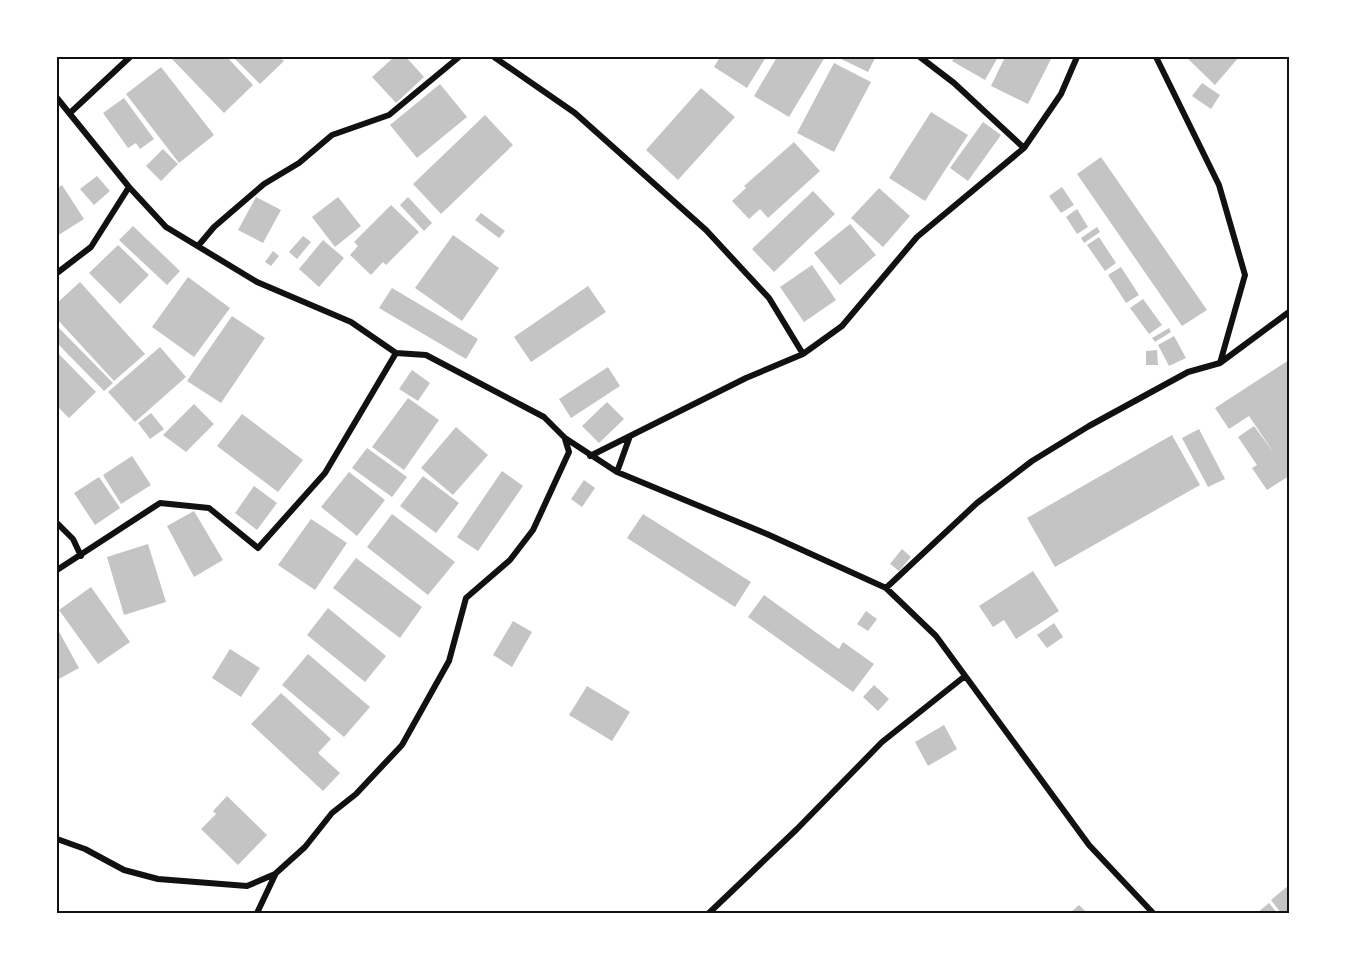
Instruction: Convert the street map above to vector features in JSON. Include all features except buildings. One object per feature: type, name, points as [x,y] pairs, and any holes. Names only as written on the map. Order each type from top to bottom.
[{"type":"street","points":[[70,113],[130,57]]},
{"type":"street","points":[[198,246],[214,227],[264,184],[299,163],[332,135],[389,116],[459,57]]},
{"type":"street","points":[[494,57],[575,113],[706,230],[769,298],[803,354]]},
{"type":"street","points":[[920,57],[954,83],[1024,148]]},
{"type":"street","points":[[590,456],[746,378],[803,354],[842,326],[917,237],[1024,148],[1061,94],[1077,57]]},
{"type":"street","points":[[1156,57],[1219,185],[1245,275],[1220,363]]},
{"type":"street","points":[[57,98],[129,187],[166,227],[257,282],[351,322],[396,353],[426,355],[544,417],[565,438],[617,472],[767,534],[886,588],[936,636],[1089,845],[1153,913]]},
{"type":"street","points":[[57,273],[91,247],[129,187]]},
{"type":"street","points":[[886,588],[977,503],[1032,461],[1089,426],[1188,372],[1220,363],[1289,312]]},
{"type":"street","points":[[57,570],[160,503],[209,508],[258,548],[325,473],[396,353]]},
{"type":"street","points":[[617,472],[630,435]]},
{"type":"street","points":[[57,839],[85,849],[124,870],[158,879],[247,886],[275,874],[305,847],[332,813],[356,794],[402,745],[449,661],[466,598],[510,560],[533,530],[569,452],[565,438]]},
{"type":"street","points":[[57,523],[73,539],[81,556]]},
{"type":"street","points":[[709,913],[797,829],[882,742],[964,675]]},
{"type":"street","points":[[257,913],[275,874]]}]
